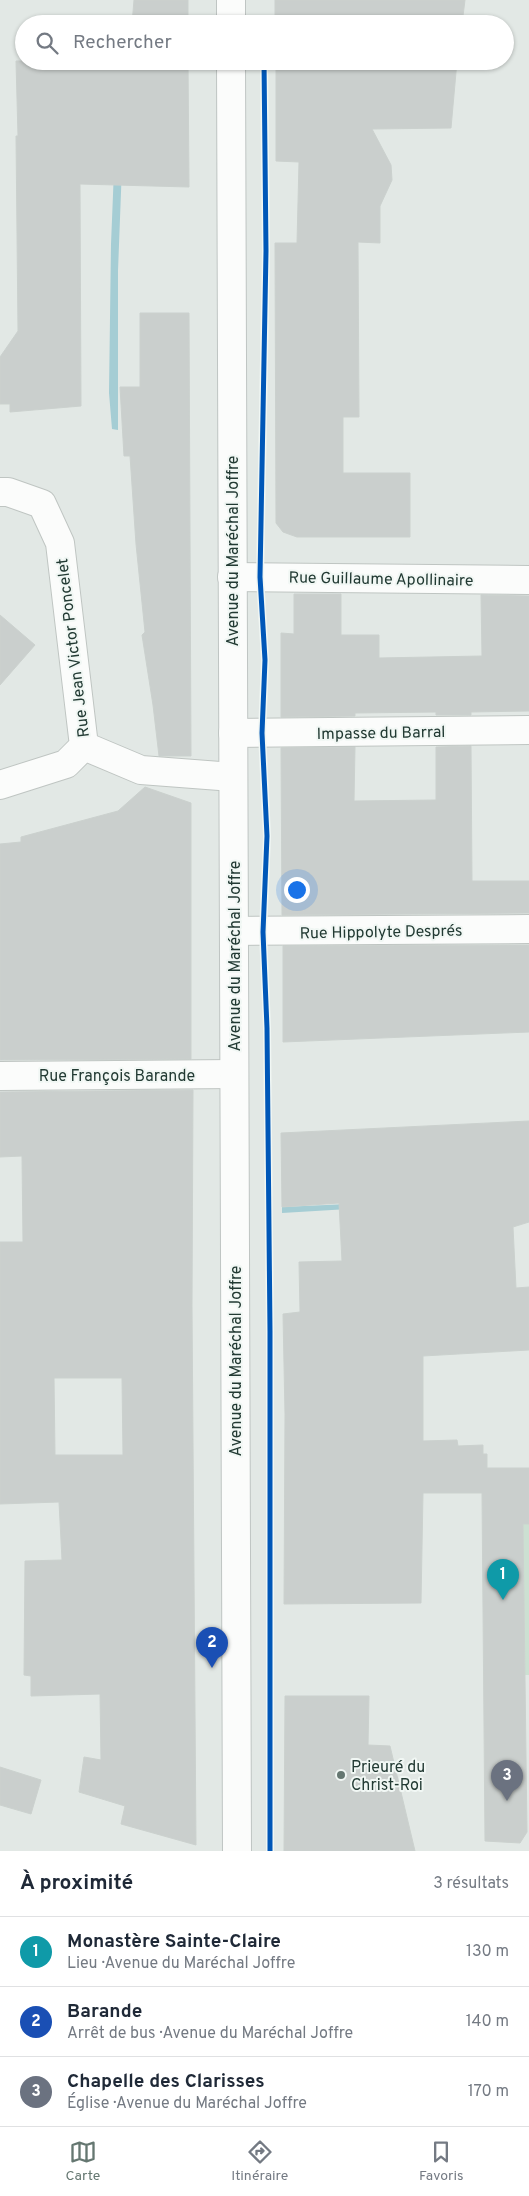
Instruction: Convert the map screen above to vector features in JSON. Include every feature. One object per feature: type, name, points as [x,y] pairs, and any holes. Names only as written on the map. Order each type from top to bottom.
[{"type":"main road","points":[[230,0],[231,15]]},
{"type":"main road","name":"Avenue du Maréchal Joffre","points":[[231,70],[237,1851]]},
{"type":"main road","name":"Rue Jean Victor Poncelet","points":[[0,492],[8,492],[42,504],[60,543],[75,755]]},
{"type":"main road","name":"Rue Guillaume Apollinaire","points":[[232,577],[529,580]]},
{"type":"main road","name":"Impasse du Barral","points":[[233,733],[529,730]]},
{"type":"main road","points":[[0,785],[75,755],[141,770],[233,777]]},
{"type":"main road","name":"Rue Hippolyte Després","points":[[234,931],[529,929]]},
{"type":"main road","name":"Rue François Barande","points":[[0,1076],[234,1074]]},
{"type":"green space","points":[[523,1524],[529,1524],[529,1675],[525,1675]]},
{"type":"water","points":[[124,70],[126,70],[118,271],[118,430],[112,429],[109,393],[111,244],[117,96]]},
{"type":"water","points":[[415,1201],[415,1205],[282,1213],[282,1207]]},
{"type":"building","points":[[134,0],[188,0],[188,15],[133,15]]},
{"type":"building","points":[[275,0],[465,0],[463,15],[275,15]]},
{"type":"building","points":[[16,70],[188,70],[189,187],[80,184],[81,406],[10,412],[10,404],[0,404],[0,357],[18,331],[16,136],[18,136]]},
{"type":"building","points":[[276,70],[456,70],[451,128],[372,129],[391,165],[392,180],[380,206],[380,243],[358,242],[359,417],[343,417],[343,473],[410,473],[410,537],[297,537],[283,532],[276,523],[275,243],[297,243],[299,162],[276,161]]},
{"type":"building","points":[[140,313],[189,313],[191,756],[159,756],[142,635],[145,632],[130,456],[124,456],[120,387],[140,387]]},
{"type":"building","points":[[294,594],[341,594],[341,635],[379,635],[379,658],[482,656],[481,595],[529,596],[529,711],[471,712],[471,715],[436,715],[436,712],[355,713],[355,716],[281,717],[281,633],[294,634]]},
{"type":"building","points":[[0,615],[35,645],[0,685]]},
{"type":"building","points":[[471,746],[472,881],[529,881],[529,913],[282,915],[281,748],[355,747],[354,801],[436,800],[436,747]]},
{"type":"building","points":[[145,787],[191,803],[191,1059],[0,1060],[0,844],[21,842],[21,837],[118,811]]},
{"type":"building","points":[[529,945],[529,1032],[283,1042],[283,946]]},
{"type":"building","points":[[193,1090],[192,1306],[196,1845],[121,1824],[125,1806],[79,1792],[84,1757],[101,1760],[100,1694],[31,1696],[31,1676],[24,1675],[25,1561],[62,1560],[59,1502],[0,1504],[0,1242],[23,1242],[22,1156],[0,1157],[0,1092]],"holes":[[[54,1378],[122,1378],[123,1455],[55,1455]]]},
{"type":"building","points":[[529,1121],[529,1222],[513,1227],[516,1288],[529,1287],[529,1350],[423,1356],[423,1441],[457,1440],[458,1446],[483,1445],[483,1454],[487,1454],[487,1468],[529,1468],[529,1524],[523,1524],[527,1832],[520,1843],[485,1841],[482,1493],[423,1493],[421,1603],[284,1604],[285,1414],[283,1314],[300,1312],[299,1262],[342,1261],[339,1203],[282,1207],[281,1133]]},
{"type":"building","name":"Prieuré du Christ-Roi","points":[[285,1696],[369,1696],[368,1745],[390,1746],[415,1851],[284,1851]]},
{"type":"building","points":[[0,1767],[41,1780],[31,1814],[0,1805]]},
{"type":"cycle path","points":[[264,70],[266,251],[260,577],[265,660],[262,733],[267,836],[263,932],[267,1028],[270,1331],[270,1851]]},
{"type":"place","name":"Monastère Sainte-Claire","points":[[503,1600]]},
{"type":"place","name":"Barande","points":[[212,1668]]},
{"type":"place","name":"Prieuré du Christ-Roi","points":[[341,1775]]},
{"type":"place","name":"Chapelle des Clarisses","points":[[507,1801]]}]
